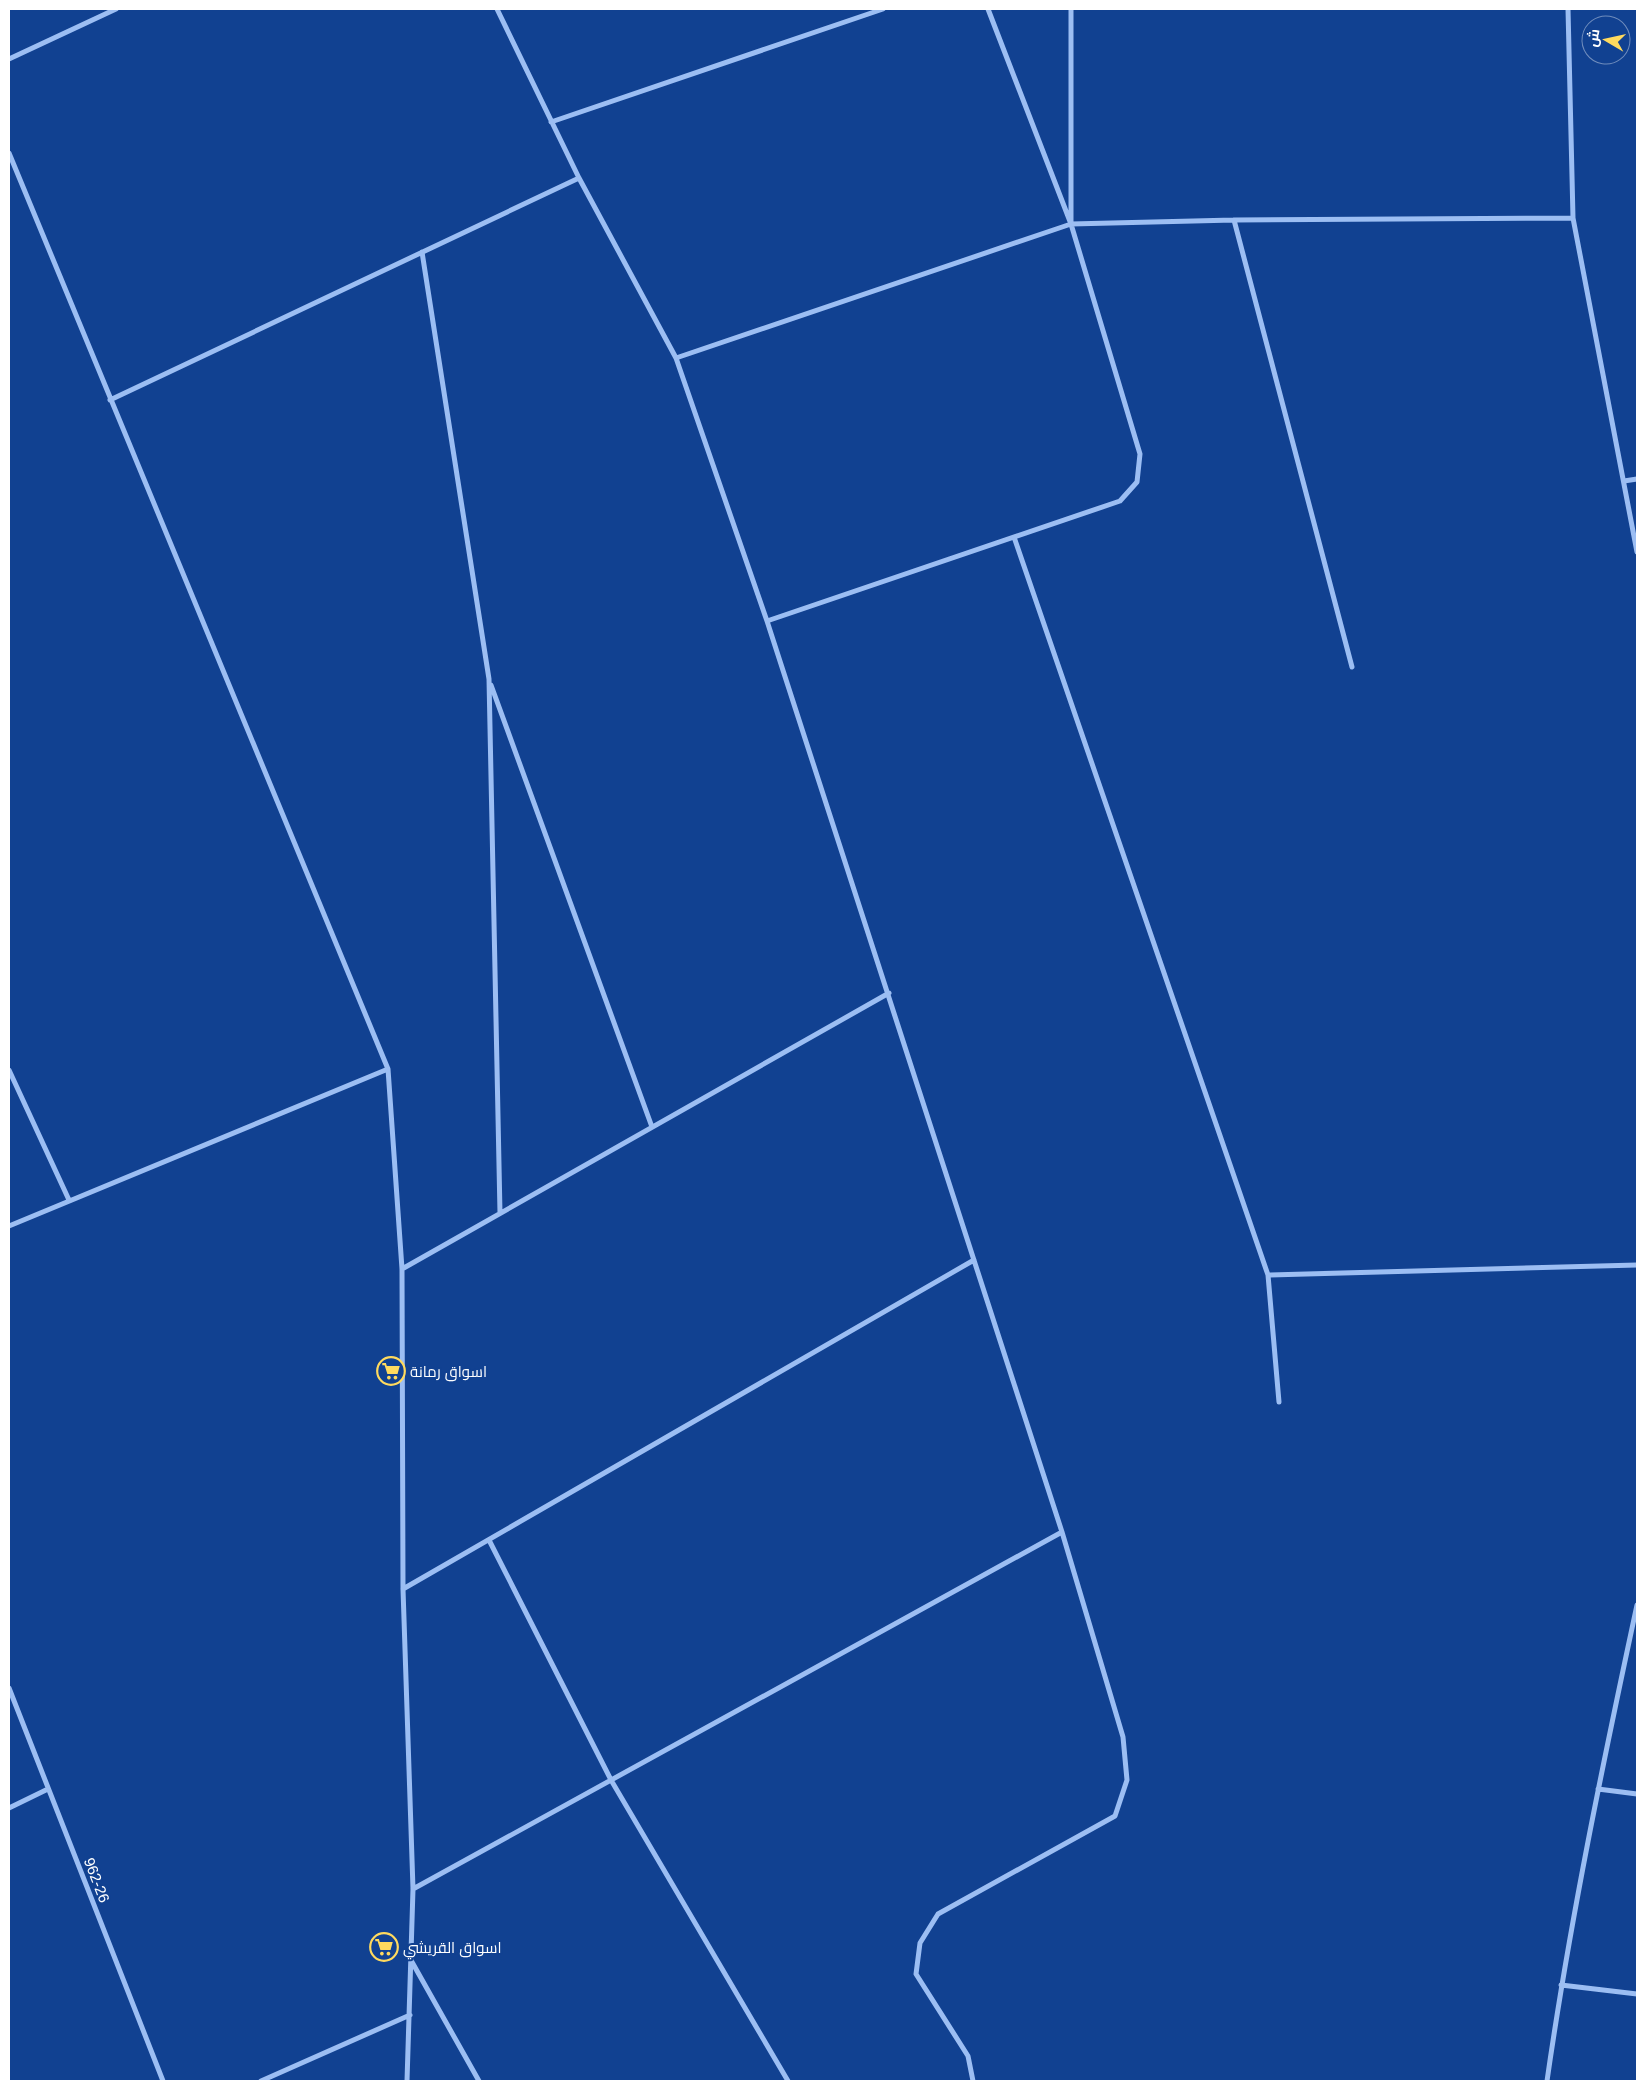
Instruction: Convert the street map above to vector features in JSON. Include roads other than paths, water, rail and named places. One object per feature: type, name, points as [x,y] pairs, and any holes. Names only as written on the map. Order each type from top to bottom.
[{"type":"street","points":[[9,59],[116,9]]},
{"type":"street","points":[[497,9],[579,178],[676,358],[767,621],[889,992],[1062,1532],[1123,1737],[1127,1780],[1115,1816],[938,1914],[920,1943],[916,1974],[968,2056],[973,2081]]},
{"type":"street","points":[[552,122],[883,9]]},
{"type":"street","points":[[767,621],[1120,501],[1137,482],[1140,454],[1071,224],[988,9]]},
{"type":"street","points":[[1071,9],[1071,224]]},
{"type":"street","points":[[1568,9],[1573,218],[1637,552]]},
{"type":"street","points":[[9,153],[388,1069],[402,1269],[403,1589],[413,1890],[407,2081]]},
{"type":"street","points":[[110,400],[579,178]]},
{"type":"street","points":[[676,358],[1071,224],[1234,220],[1573,218]]},
{"type":"street","points":[[1234,220],[1352,667]]},
{"type":"street","points":[[422,252],[490,679],[500,1213]]},
{"type":"street","points":[[1624,481],[1637,479]]},
{"type":"street","points":[[1014,537],[1268,1276],[1279,1402]]},
{"type":"street","points":[[490,679],[652,1127]]},
{"type":"street","points":[[402,1269],[889,992]]},
{"type":"street","points":[[9,1226],[388,1069]]},
{"type":"street","points":[[9,1070],[69,1200]]},
{"type":"street","points":[[403,1589],[974,1260]]},
{"type":"street","points":[[1268,1276],[1637,1265]]},
{"type":"street","points":[[413,1890],[1062,1532]]},
{"type":"street","points":[[489,1540],[611,1780],[788,2081]]},
{"type":"street","points":[[1547,2081],[1561,1985],[1598,1789],[1637,1605]]},
{"type":"street","name":"962-26","points":[[9,1688],[163,2081]]},
{"type":"street","points":[[9,1808],[48,1789]]},
{"type":"street","points":[[1598,1789],[1637,1794]]},
{"type":"street","points":[[411,1960],[479,2081]]},
{"type":"street","points":[[1561,1985],[1637,1994]]},
{"type":"street","points":[[261,2081],[410,2015]]},
{"type":"place","name":"اسواق رمانة","points":[[391,1371]]},
{"type":"place","name":"اسواق القريشي","points":[[384,1947]]}]
